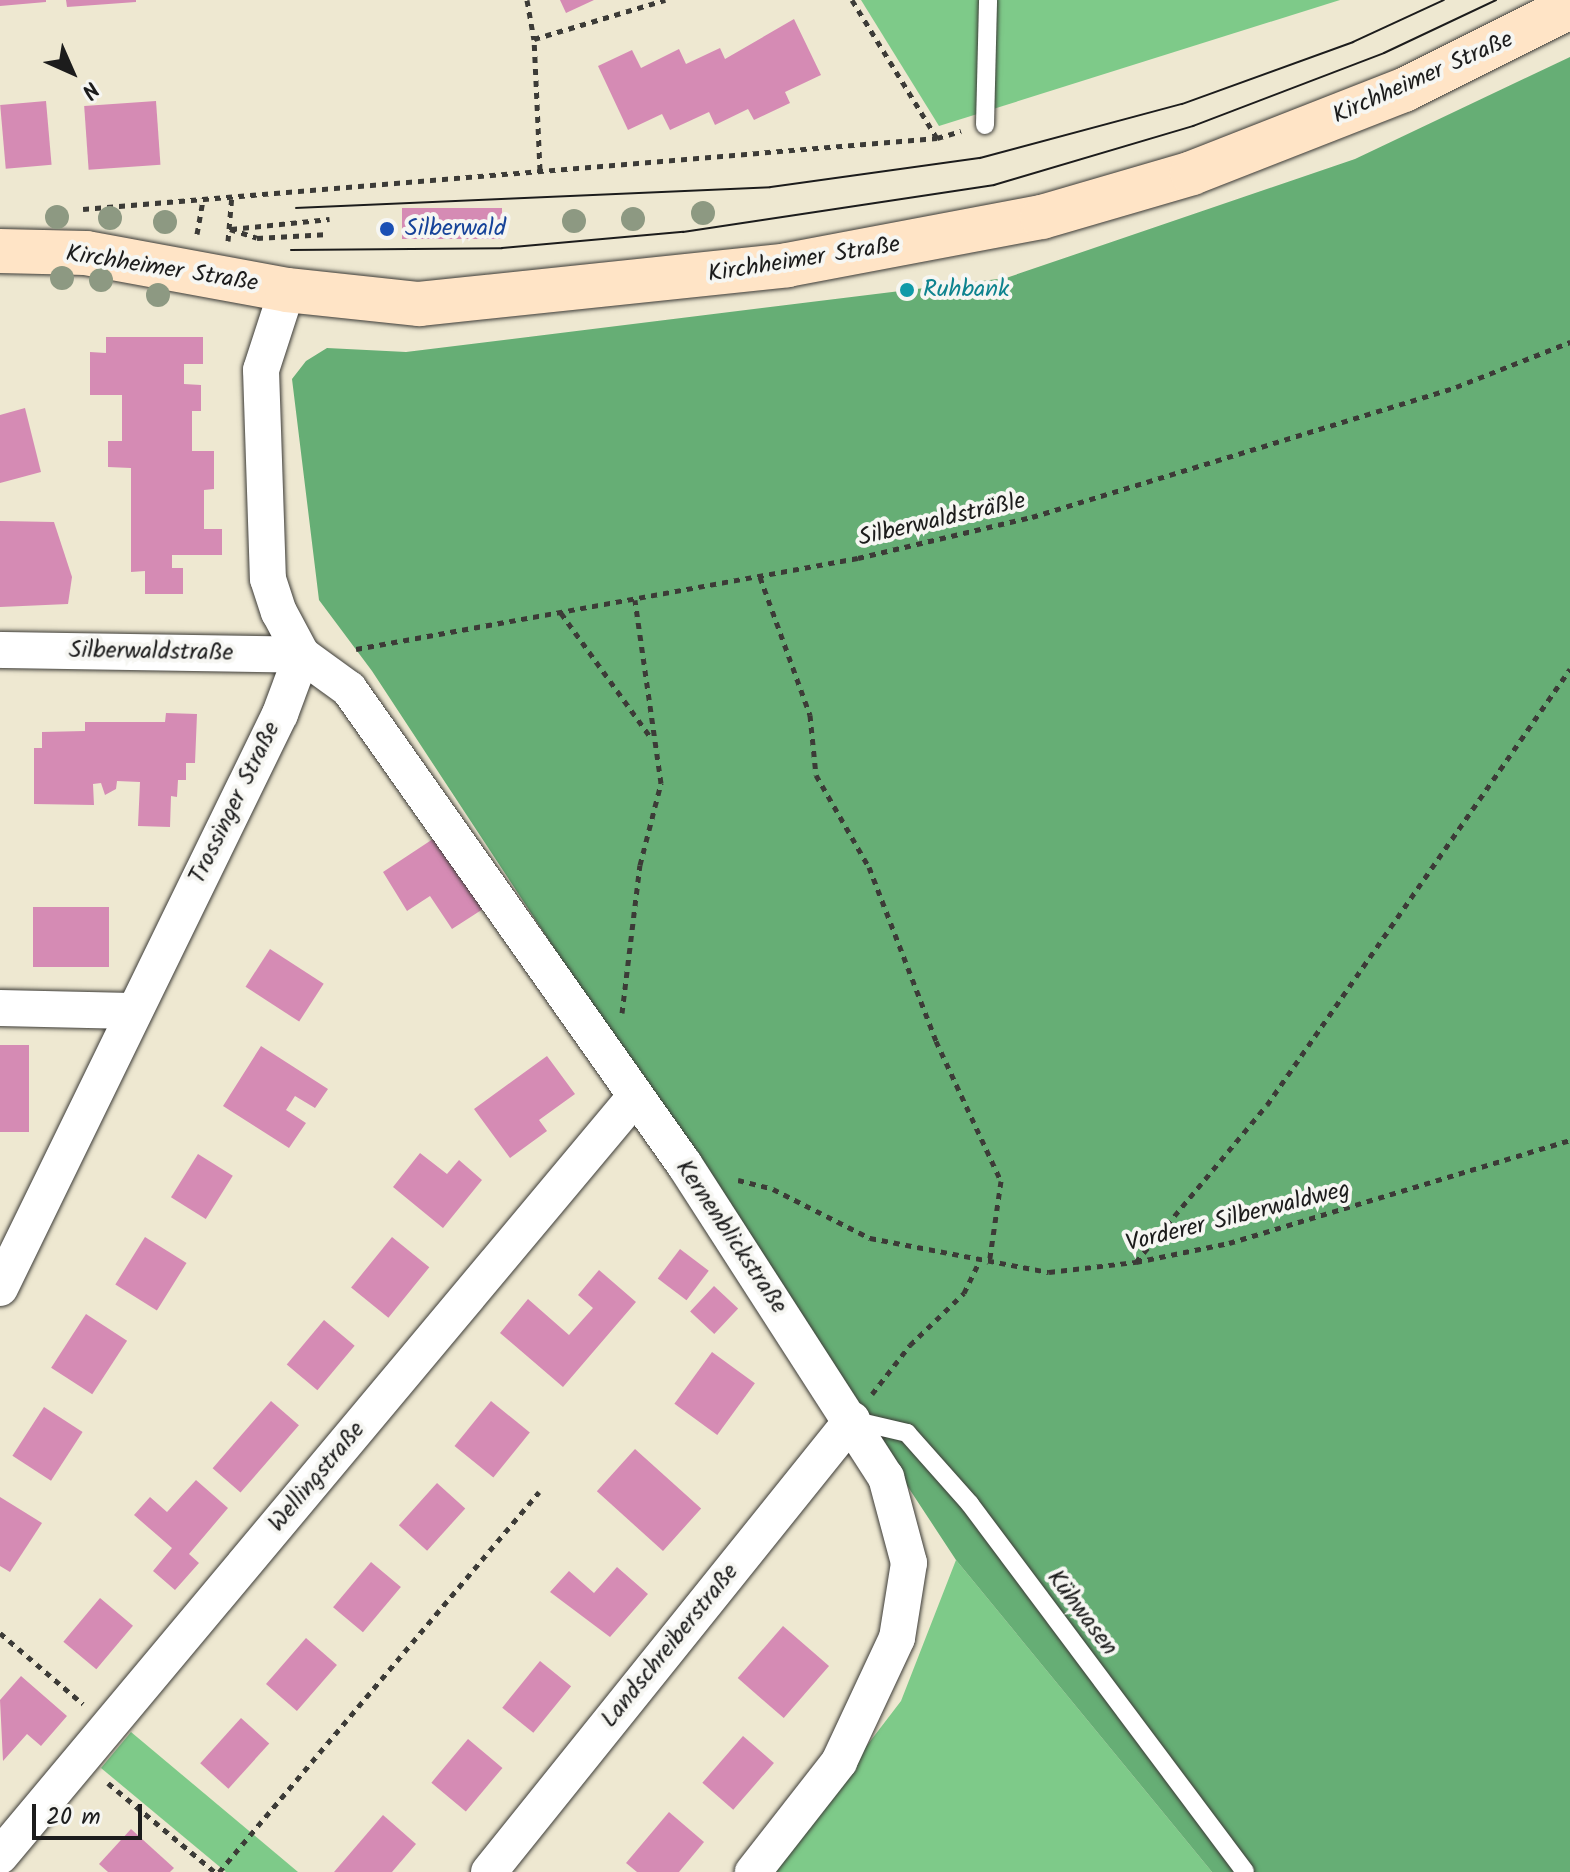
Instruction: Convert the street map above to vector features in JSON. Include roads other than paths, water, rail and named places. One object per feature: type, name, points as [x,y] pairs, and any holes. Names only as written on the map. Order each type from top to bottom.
[{"type":"main road","name":"Kirchheimer Straße","points":[[0,251],[86,253],[287,290],[419,304],[606,288],[859,253],[1042,217],[1192,173],[1289,138],[1404,90],[1570,7]]},
{"type":"street","points":[[287,290],[261,370],[268,579],[302,655]]},
{"type":"street","name":"Silberwaldstraße","points":[[0,650],[302,655]]},
{"type":"street","name":"Trossinger Straße","points":[[0,1288],[132,1011],[280,714],[302,655]]},
{"type":"street","name":"Kernenblickstraße","points":[[302,655],[349,689],[634,1098],[684,1164],[886,1477],[909,1563],[897,1638],[839,1762],[753,1872]]},
{"type":"street","points":[[0,1008],[132,1011]]},
{"type":"street","name":"Wellingstraße","points":[[0,1856],[634,1098]]},
{"type":"street","name":"Landschreiberstraße","points":[[489,1872],[852,1420]]},
{"type":"lane","points":[[985,125],[988,0]]},
{"type":"lane","name":"Kühwasen","points":[[852,1420],[907,1433],[970,1504],[1245,1872]]},
{"type":"tram line","points":[[296,208],[770,187],[980,158],[1182,104],[1353,42],[1444,0]]},
{"type":"tram line","points":[[291,250],[502,248],[683,232],[994,185],[1193,126],[1384,53],[1496,0]]},
{"type":"place","name":"Silberwald","points":[[387,229]]},
{"type":"place","name":"Ruhbank","points":[[907,290]]}]
